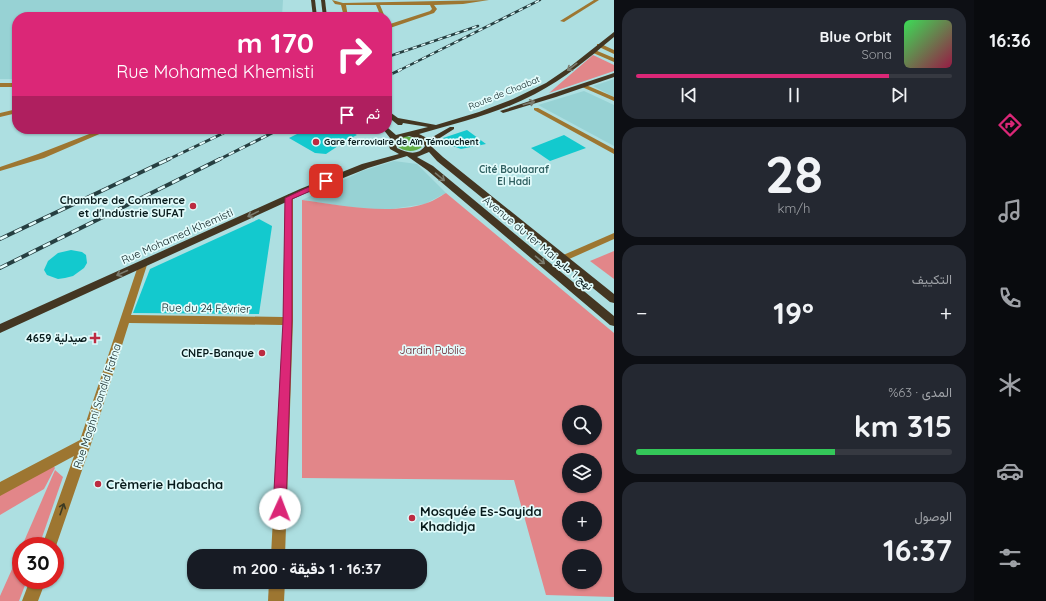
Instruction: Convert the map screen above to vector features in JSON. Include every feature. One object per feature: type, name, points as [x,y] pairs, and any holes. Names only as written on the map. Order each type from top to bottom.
[{"type":"main road","points":[[313,0],[314,12]]},
{"type":"main road","points":[[323,0],[324,12]]},
{"type":"main road","name":"Route de Chaabat","points":[[393,142],[410,134],[492,109],[530,93],[564,74],[614,34]]},
{"type":"main road","name":"Route de Chaabat","points":[[408,154],[424,153],[428,145],[452,127],[584,86],[614,75]]},
{"type":"main road","points":[[392,116],[410,134]]},
{"type":"main road","points":[[396,120],[439,126]]},
{"type":"main road","points":[[389,134],[393,142]]},
{"type":"main road","name":"Avenue du 1er Mai نهج 1 مايو","points":[[410,134],[421,137],[440,159],[614,298]]},
{"type":"main road","name":"Avenue du 1er Mai نهج 1 مايو","points":[[393,142],[398,151],[408,154],[430,168],[614,322]]},
{"type":"main road","name":"Rue Mohamed Khemisti","points":[[365,166],[393,142]]},
{"type":"main road","name":"Rue Mohamed Khemisti","points":[[0,329],[289,198],[365,166],[408,154]]},
{"type":"street","points":[[334,0],[337,3],[343,4],[431,3],[487,0]]},
{"type":"street","points":[[562,21],[597,0]]},
{"type":"street","points":[[377,3],[381,12]]},
{"type":"street","points":[[392,25],[432,12],[435,9],[431,3]]},
{"type":"street","points":[[343,4],[345,12]]},
{"type":"street","points":[[599,45],[614,52]]},
{"type":"street","points":[[593,51],[614,60]]},
{"type":"street","points":[[0,85],[12,85]]},
{"type":"street","points":[[584,86],[614,99]]},
{"type":"street","points":[[536,109],[614,152]]},
{"type":"street","points":[[0,115],[12,112]]},
{"type":"street","points":[[0,169],[47,154],[96,134]]},
{"type":"street","points":[[278,549],[288,321],[289,198]]},
{"type":"street","points":[[564,258],[614,236]]},
{"type":"street","name":"Rue Maghni Sandid Fatna","points":[[53,537],[85,444],[142,264]]},
{"type":"street","name":"Rue du 24 Février","points":[[125,319],[288,321]]},
{"type":"street","points":[[0,489],[85,444]]},
{"type":"street","points":[[30,601],[35,589]]},
{"type":"street","points":[[276,601],[277,589]]},
{"type":"shaded area","points":[[0,0],[283,0],[282,12],[12,12],[12,79],[0,79]]},
{"type":"shaded area","points":[[614,79],[614,97],[593,86]]},
{"type":"shaded area","points":[[584,91],[614,105],[614,146],[538,105]]},
{"type":"shaded area","points":[[406,136],[421,140],[422,147],[409,151],[396,145],[396,140]]},
{"type":"shaded area","points":[[394,161],[417,164],[446,193],[425,204],[385,210],[341,206],[302,200],[362,171]]},
{"type":"green space","points":[[593,55],[614,65],[614,71],[549,93]]},
{"type":"green space","name":"Jardin Public","points":[[446,193],[614,333],[614,597],[546,595],[514,480],[302,478],[302,200],[380,209],[410,207],[433,201]]},
{"type":"green space","points":[[614,251],[614,279],[590,261]]},
{"type":"green space","points":[[52,464],[55,468],[44,489],[0,515],[0,492]]},
{"type":"green space","points":[[55,470],[63,477],[42,537],[26,537]]},
{"type":"green space","points":[[12,569],[12,589],[24,589],[19,601],[0,601],[0,596]]},
{"type":"building","points":[[467,130],[486,144],[461,149],[453,146],[443,138]]},
{"type":"building","name":"Gare ferroviaire de Aïn Témouchent","points":[[297,134],[357,135],[337,145],[338,146],[326,154],[315,153],[289,138]]},
{"type":"building","points":[[564,135],[586,148],[550,161],[531,148]]},
{"type":"building","points":[[259,219],[272,226],[259,314],[133,313],[150,269]]},
{"type":"building","points":[[71,250],[82,252],[86,255],[87,263],[84,268],[73,276],[65,278],[58,279],[47,275],[44,270],[48,261],[58,253]]},
{"type":"railway","points":[[400,70],[540,0]]},
{"type":"railway","points":[[392,55],[478,26]]},
{"type":"railway","points":[[392,74],[400,70]]},
{"type":"railway","points":[[167,160],[222,134]]},
{"type":"railway","points":[[220,159],[270,134]]},
{"type":"railway","points":[[0,239],[169,159]]},
{"type":"railway","points":[[0,268],[220,159]]},
{"type":"place","name":"Gare ferroviaire de Aïn Témouchent","points":[[316,142]]},
{"type":"place","name":"Chambre de Commerce et d'Industrie SUFAT","points":[[193,206]]},
{"type":"place","name":"صيدلية 4659","points":[[95,338]]},
{"type":"place","name":"CNEP-Banque","points":[[262,353]]},
{"type":"place","name":"Crèmerie Habacha","points":[[98,484]]},
{"type":"place","name":"Mosquée Es-Sayida Khadidja","points":[[412,518]]},
{"type":"district","name":"Cité Boulaaraf El Hadi","points":[[514,174]]},
{"type":"route","points":[[280,509],[288,321],[289,198],[326,181]]}]
